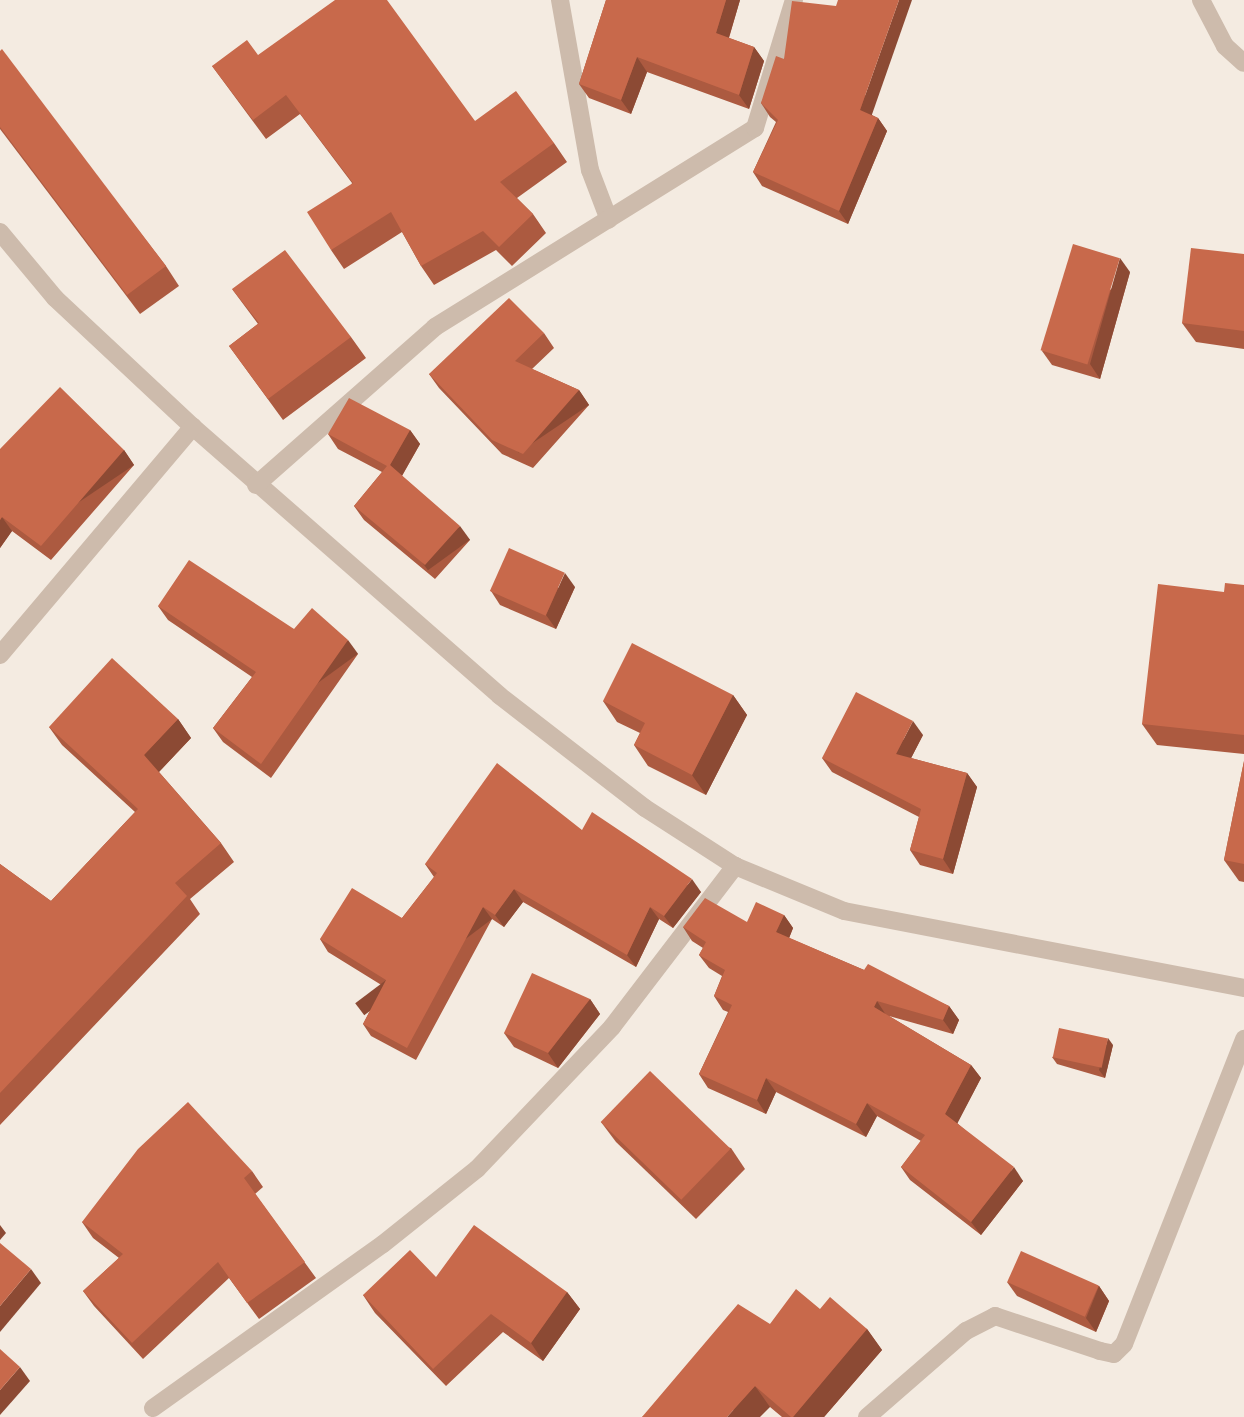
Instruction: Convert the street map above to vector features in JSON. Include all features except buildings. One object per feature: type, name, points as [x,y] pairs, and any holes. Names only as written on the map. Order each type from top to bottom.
[{"type":"street","points":[[560,0],[590,170],[609,220]]},
{"type":"street","points":[[256,485],[435,327],[755,128],[794,0]]},
{"type":"street","points":[[1201,0],[1225,46],[1244,63]]},
{"type":"street","points":[[0,232],[55,298],[193,427],[256,485],[500,696],[645,808],[735,866],[857,914],[1244,988]]},
{"type":"street","points":[[0,655],[193,427]]},
{"type":"street","points":[[153,1408],[383,1244],[477,1169],[612,1027],[735,866]]},
{"type":"street","points":[[867,1417],[966,1331],[995,1316],[1100,1351],[1114,1354],[1124,1344],[1244,1039]]}]
